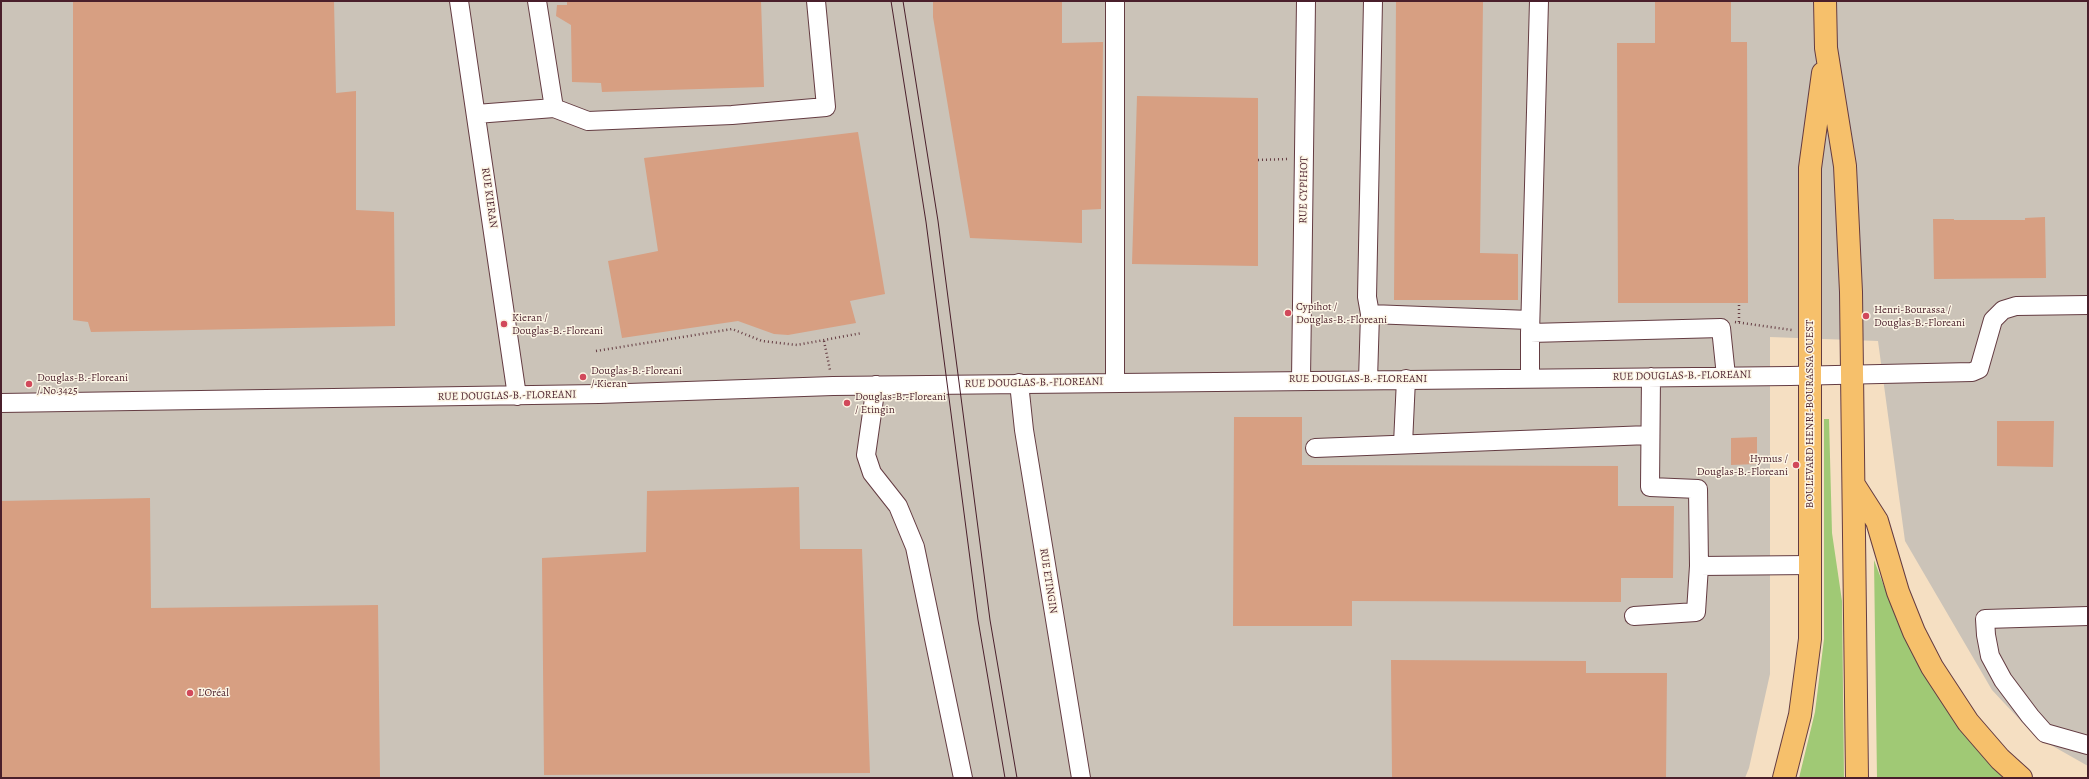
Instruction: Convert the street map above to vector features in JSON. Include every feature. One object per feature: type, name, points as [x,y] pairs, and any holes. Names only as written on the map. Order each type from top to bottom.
[{"type":"main road","name":"BOULEVARD HENRI-BOURASSA OUEST","points":[[1825,1],[1826,48],[1845,166],[1852,374],[1857,778]]},
{"type":"main road","name":"BOULEVARD HENRI-BOURASSA OUEST","points":[[1784,778],[1800,715],[1807,674],[1810,639],[1810,168],[1826,48]]},
{"type":"main road","points":[[1854,485],[1877,521],[1898,592],[1914,632],[1932,667],[1968,722],[2000,760],[2020,778]]},
{"type":"street","name":"RUE KIERAN","points":[[460,1],[517,396]]},
{"type":"street","points":[[537,1],[554,108]]},
{"type":"street","points":[[476,114],[554,108],[588,121],[732,115],[826,107],[816,1]]},
{"type":"street","points":[[1115,1],[1115,382]]},
{"type":"street","name":"RUE CYPIHOT","points":[[1301,380],[1306,1]]},
{"type":"street","points":[[1368,380],[1370,314],[1367,297],[1373,1]]},
{"type":"street","points":[[1530,378],[1530,326],[1539,1]]},
{"type":"street","name":"RUE DOUGLAS-B.-FLOREANI","points":[[1,403],[517,396],[876,385],[1972,372],[1978,369],[1993,320],[2003,310],[2016,306],[2088,305]]},
{"type":"street","points":[[1370,314],[1530,326],[1721,328],[1726,376]]},
{"type":"street","points":[[1634,616],[1696,612],[1699,566],[1698,489],[1650,487],[1650,377]]},
{"type":"street","points":[[1403,444],[1406,379]]},
{"type":"street","name":"RUE ETINGIN","points":[[1019,383],[1024,430],[1081,778]]},
{"type":"street","points":[[876,385],[866,455],[872,473],[898,506],[915,547],[963,778]]},
{"type":"street","points":[[1315,448],[1649,435]]},
{"type":"street","points":[[1699,566],[1811,565]]},
{"type":"street","points":[[2088,616],[1985,619],[1990,656],[2003,680],[2030,716],[2046,733],[2088,745]]},
{"type":"path","points":[[1258,160],[1290,159]]},
{"type":"path","points":[[1739,302],[1739,322]]},
{"type":"path","points":[[1732,322],[1794,330]]},
{"type":"path","points":[[596,351],[732,329],[762,340],[797,345],[862,334]]},
{"type":"path","points":[[824,341],[833,386]]},
{"type":"shaded area","points":[[1,1],[2088,1],[2088,766],[2035,736],[1992,690],[1905,541],[1878,341],[1770,337],[1770,674],[1749,768],[1745,778],[1,778]]},
{"type":"green space","points":[[1824,419],[1829,419],[1832,533],[1842,601],[1844,778],[1799,778],[1815,712],[1824,639]]},
{"type":"green space","points":[[1874,560],[1898,623],[1914,655],[1960,727],[2003,778],[1877,778]]},
{"type":"building","points":[[73,1],[334,1],[336,93],[356,91],[356,210],[394,212],[395,326],[91,332],[88,322],[73,320]]},
{"type":"building","points":[[567,1],[761,1],[764,87],[602,92],[601,83],[572,82],[571,25],[556,16],[557,5],[567,5]]},
{"type":"building","points":[[933,1],[1062,1],[1062,43],[1103,42],[1101,209],[1082,210],[1082,243],[970,238],[933,17]]},
{"type":"building","points":[[1396,1],[1483,1],[1480,253],[1518,254],[1518,300],[1394,300]]},
{"type":"building","points":[[1655,1],[1731,1],[1731,42],[1747,42],[1748,303],[1618,303],[1617,43],[1655,43]]},
{"type":"building","points":[[1137,96],[1258,98],[1258,266],[1132,264]]},
{"type":"building","points":[[858,132],[885,294],[850,301],[856,323],[788,335],[774,334],[738,321],[622,338],[608,261],[658,251],[644,158]]},
{"type":"building","points":[[2045,217],[2046,278],[1934,279],[1933,219],[2025,220],[2025,218]]},
{"type":"building","points":[[1234,417],[1302,417],[1302,465],[1618,466],[1618,506],[1674,506],[1673,578],[1621,578],[1621,602],[1352,601],[1352,626],[1233,626]]},
{"type":"building","points":[[1997,421],[2054,421],[2053,467],[1997,466]]},
{"type":"building","points":[[1757,437],[1757,464],[1731,465],[1731,438]]},
{"type":"building","points":[[799,487],[800,549],[862,549],[870,773],[544,775],[542,558],[646,552],[647,491]]},
{"type":"building","name":"L'Oréal","points":[[150,498],[151,608],[378,605],[380,778],[1,778],[1,501]]},
{"type":"building","points":[[1391,660],[1586,661],[1586,673],[1667,673],[1666,778],[1392,778]]},
{"type":"tram line","points":[[891,1],[926,222],[978,620],[1005,778]]},
{"type":"tram line","points":[[903,1],[938,221],[990,620],[1017,778]]},
{"type":"place","name":"Cypihot / Douglas-B.-Floreani","points":[[1288,313]]},
{"type":"place","name":"Henri-Bourassa / Douglas-B.-Floreani","points":[[1866,316]]},
{"type":"place","name":"Kieran / Douglas-B.-Floreani","points":[[504,324]]},
{"type":"place","name":"Douglas-B.-Floreani / Kieran","points":[[583,377]]},
{"type":"place","name":"Douglas-B.-Floreani / No 3425","points":[[29,384]]},
{"type":"place","name":"Douglas-B.-Floreani / Etingin","points":[[847,403]]},
{"type":"place","name":"Hymus / Douglas-B.-Floreani","points":[[1796,465]]},
{"type":"place","name":"L'Oréal","points":[[190,693]]}]
